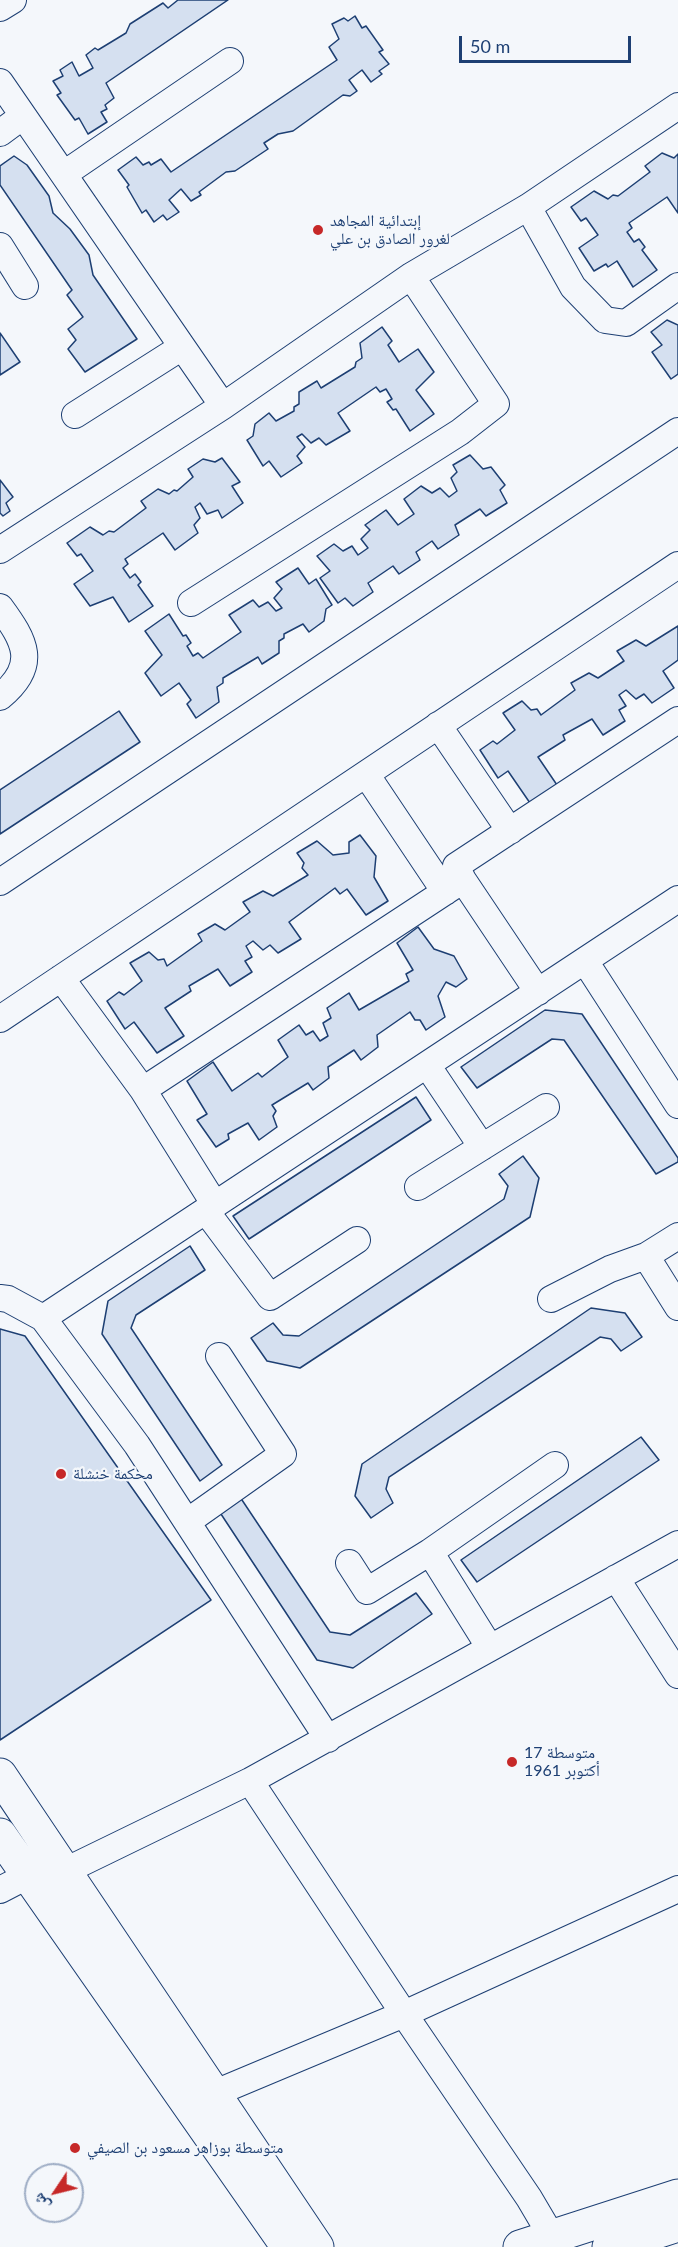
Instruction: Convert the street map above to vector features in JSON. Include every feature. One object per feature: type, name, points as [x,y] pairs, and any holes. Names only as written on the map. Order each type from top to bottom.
[{"type":"main road","points":[[0,1774],[317,2247]]},
{"type":"main road","points":[[0,1835],[14,1883],[288,2247]]},
{"type":"main road","points":[[520,2247],[678,2196]]},
{"type":"main road","points":[[609,2247],[678,2225]]},
{"type":"street","points":[[0,8],[13,0]]},
{"type":"street","points":[[64,174],[230,61]]},
{"type":"street","points":[[0,82],[223,406]]},
{"type":"street","points":[[0,550],[223,406],[411,276],[528,207],[678,106]]},
{"type":"street","points":[[0,133],[23,116]]},
{"type":"street","points":[[528,207],[573,287],[605,320],[626,323],[678,286]]},
{"type":"street","points":[[0,246],[25,286]]},
{"type":"street","points":[[191,603],[460,432],[495,404],[411,276]]},
{"type":"street","points":[[75,415],[182,347]]},
{"type":"street","points":[[0,882],[678,431]]},
{"type":"street","points":[[0,1019],[678,565]]},
{"type":"street","points":[[0,607],[19,633],[24,649],[23,667],[16,681],[0,697]]},
{"type":"street","points":[[143,1090],[450,879],[510,831],[678,720]]},
{"type":"street","points":[[438,725],[510,831]]},
{"type":"street","points":[[366,774],[538,992]]},
{"type":"street","points":[[43,1318],[678,899]]},
{"type":"street","points":[[585,961],[678,1105]]},
{"type":"street","points":[[61,978],[143,1090],[210,1208],[270,1297],[357,1240]]},
{"type":"street","points":[[427,1065],[482,1148]]},
{"type":"street","points":[[418,1187],[546,1107]]},
{"type":"street","points":[[551,1299],[610,1269],[646,1256],[678,1236]]},
{"type":"street","points":[[646,1256],[678,1307]]},
{"type":"street","points":[[0,1298],[8,1299],[43,1318],[137,1444],[328,1739]]},
{"type":"street","points":[[187,1522],[283,1454],[219,1356]]},
{"type":"street","points":[[349,1563],[367,1591],[430,1552],[555,1465]]},
{"type":"street","points":[[14,1883],[65,1871],[250,1781],[678,1544]]},
{"type":"street","points":[[430,1552],[490,1648]]},
{"type":"street","points":[[616,1578],[678,1675]]},
{"type":"street","points":[[250,1781],[529,2198],[552,2237]]},
{"type":"street","points":[[213,2094],[404,2014],[678,1889]]},
{"type":"building","points":[[178,0],[228,0],[106,83],[114,98],[105,105],[107,109],[101,112],[107,122],[88,134],[79,118],[75,120],[57,95],[61,93],[53,81],[63,76],[60,70],[72,62],[79,76],[93,68],[86,55],[126,33],[130,24],[163,3],[168,8]]},
{"type":"building","points":[[355,16],[362,28],[366,26],[383,50],[379,52],[389,64],[379,71],[382,74],[371,82],[362,70],[349,80],[357,91],[350,96],[343,95],[293,131],[278,134],[264,143],[268,149],[235,171],[226,172],[199,192],[201,195],[191,201],[181,189],[169,200],[179,212],[167,220],[163,215],[154,222],[146,210],[142,213],[127,187],[129,185],[118,170],[136,157],[143,165],[149,162],[151,165],[161,159],[171,172],[337,60],[329,47],[339,39],[332,24],[344,18],[348,21]]},
{"type":"building","points":[[662,153],[674,158],[678,154],[678,213],[667,197],[629,223],[632,228],[627,232],[634,242],[639,239],[645,247],[642,250],[657,270],[633,287],[617,261],[608,267],[606,264],[594,271],[579,248],[598,235],[586,218],[581,221],[571,207],[594,191],[608,199],[613,195],[618,196],[650,172],[645,166]]},
{"type":"building","points":[[14,156],[27,165],[49,196],[53,213],[70,229],[89,255],[93,275],[137,339],[85,372],[68,349],[76,340],[68,329],[83,317],[67,295],[72,290],[0,185],[0,166]]},
{"type":"building","points":[[667,320],[678,325],[678,374],[671,379],[652,352],[662,345],[651,332]]},
{"type":"building","points":[[382,327],[392,341],[388,345],[399,362],[418,349],[434,372],[416,390],[434,414],[410,431],[396,409],[393,410],[387,402],[392,399],[386,389],[380,392],[376,387],[338,413],[350,431],[326,445],[319,438],[311,443],[302,434],[297,437],[305,447],[297,456],[302,463],[281,477],[269,461],[263,466],[247,440],[253,436],[255,424],[269,413],[276,421],[294,411],[294,407],[299,404],[299,392],[317,381],[321,388],[355,367],[356,362],[362,358],[360,343]]},
{"type":"building","points":[[0,333],[20,362],[0,375]]},
{"type":"building","points":[[470,455],[483,469],[491,467],[505,485],[500,490],[507,503],[486,516],[480,509],[455,525],[459,535],[438,549],[432,541],[416,552],[420,560],[399,574],[393,566],[368,583],[373,592],[353,606],[345,598],[338,603],[320,578],[330,571],[317,556],[334,544],[343,551],[352,546],[358,555],[368,548],[361,539],[370,530],[365,525],[386,510],[398,525],[414,514],[404,499],[421,486],[432,493],[440,488],[449,497],[457,491],[451,478],[457,472],[453,465]]},
{"type":"building","points":[[222,458],[240,482],[232,486],[243,503],[222,518],[218,510],[207,514],[200,503],[195,507],[200,518],[194,525],[198,533],[175,550],[163,533],[125,559],[128,564],[123,568],[130,578],[135,574],[141,582],[138,585],[153,606],[129,622],[113,597],[90,606],[74,584],[93,571],[81,554],[77,556],[67,543],[90,527],[103,535],[109,531],[114,532],[146,508],[141,501],[158,489],[169,494],[174,490],[177,491],[193,477],[188,469],[203,459],[215,462]]},
{"type":"building","points":[[0,480],[13,497],[6,503],[10,511],[3,516],[0,513]]},
{"type":"building","points":[[298,568],[309,584],[316,579],[332,605],[326,609],[324,621],[309,632],[303,624],[284,634],[284,638],[279,641],[279,653],[262,664],[258,657],[223,678],[223,683],[217,687],[219,702],[196,718],[187,704],[191,700],[179,683],[161,696],[145,673],[162,655],[145,631],[169,614],[183,636],[186,635],[191,643],[187,646],[193,656],[198,653],[203,658],[241,632],[229,615],[253,600],[259,607],[268,602],[276,611],[282,608],[274,598],[282,589],[276,582]]},
{"type":"building","points":[[678,626],[678,660],[663,671],[674,688],[652,703],[644,694],[636,699],[626,690],[619,695],[626,706],[619,710],[625,721],[603,735],[592,719],[563,735],[565,740],[538,757],[557,785],[530,803],[508,771],[498,778],[480,750],[493,741],[497,744],[515,730],[503,713],[522,701],[531,710],[537,709],[541,715],[575,690],[571,683],[589,673],[598,678],[624,661],[617,651],[636,640],[646,646]]},
{"type":"building","points":[[119,711],[140,742],[0,834],[0,790]]},
{"type":"building","points":[[360,835],[376,856],[374,877],[388,901],[366,915],[347,889],[340,894],[335,888],[289,922],[301,939],[278,953],[270,945],[263,950],[253,941],[246,946],[252,957],[245,961],[252,972],[230,986],[218,969],[189,986],[191,991],[165,1008],[184,1036],[157,1053],[134,1022],[125,1029],[107,1001],[119,992],[124,995],[142,981],[130,963],[149,952],[158,960],[164,959],[167,966],[202,941],[198,934],[215,924],[225,930],[250,912],[243,902],[263,891],[273,896],[308,875],[302,868],[304,863],[297,853],[317,841],[333,855],[349,853],[349,842]]},
{"type":"building","points":[[418,927],[434,949],[454,956],[467,979],[456,987],[446,982],[438,996],[445,1017],[426,1030],[420,1020],[415,1020],[410,1012],[377,1035],[378,1047],[361,1060],[354,1050],[328,1067],[329,1078],[313,1090],[308,1083],[272,1105],[276,1111],[273,1116],[277,1127],[259,1140],[248,1123],[228,1134],[229,1139],[216,1147],[197,1120],[207,1114],[187,1081],[213,1062],[232,1091],[258,1073],[262,1077],[288,1057],[278,1040],[299,1025],[306,1035],[313,1031],[320,1041],[328,1036],[323,1023],[331,1018],[327,1008],[349,993],[359,1010],[409,981],[406,974],[413,970],[397,943]]},
{"type":"building","points":[[545,1010],[582,1014],[678,1158],[678,1162],[656,1174],[564,1040],[552,1039],[477,1088],[461,1067]]},
{"type":"building","points":[[416,1097],[431,1120],[249,1239],[233,1216]]},
{"type":"building","points":[[523,1156],[539,1178],[530,1217],[300,1368],[267,1361],[251,1338],[273,1323],[283,1335],[299,1336],[504,1199],[508,1186],[499,1174]]},
{"type":"building","points":[[190,1246],[205,1270],[136,1315],[131,1328],[222,1465],[200,1481],[102,1334],[108,1301]]},
{"type":"building","points":[[591,1308],[625,1313],[642,1337],[621,1351],[611,1339],[600,1337],[389,1477],[386,1489],[393,1503],[371,1518],[355,1496],[362,1464]]},
{"type":"building","name":"محكمة خنشلة","points":[[0,1329],[25,1336],[211,1600],[0,1740]]},
{"type":"building","points":[[641,1437],[659,1460],[477,1582],[461,1560]]},
{"type":"building","points":[[240,1497],[330,1632],[350,1635],[416,1593],[432,1614],[353,1668],[317,1660],[219,1511]]},
{"type":"place","name":"إبتدائية المجاهد لغرور الصادق بن علي","points":[[318,230]]},
{"type":"place","name":"محكمة خنشلة","points":[[61,1474]]},
{"type":"place","name":"متوسطة 17 أكتوبر 1961","points":[[512,1762]]},
{"type":"place","name":"متوسطة بوزاهر مسعود بن الصيفي","points":[[75,2148]]}]
